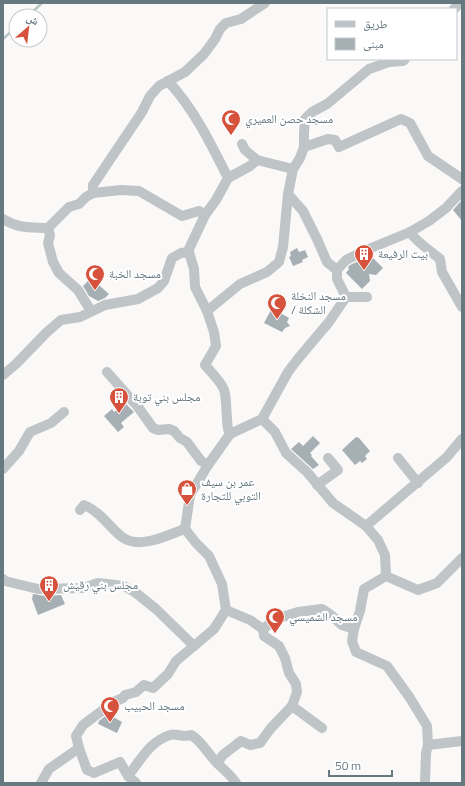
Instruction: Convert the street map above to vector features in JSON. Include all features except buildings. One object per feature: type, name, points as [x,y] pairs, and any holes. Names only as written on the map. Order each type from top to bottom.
[{"type":"street","points":[[93,193],[93,185],[142,112],[150,96],[159,86],[185,72],[204,54],[215,39],[220,28],[226,23],[241,19],[265,3]]},
{"type":"street","points":[[207,311],[240,284],[267,272],[279,262],[283,247],[288,194],[293,169],[300,158],[304,147],[305,119],[312,112],[327,104],[369,69],[389,62],[404,60]]},
{"type":"street","points":[[168,81],[181,94],[208,138],[228,178]]},
{"type":"street","points":[[304,147],[328,139],[335,140],[339,147],[400,119],[410,123],[428,156],[462,179]]},
{"type":"street","points":[[242,144],[245,150],[257,160],[293,169]]},
{"type":"street","points":[[230,434],[227,430],[228,416],[224,389],[205,365],[216,346],[214,332],[207,311],[195,287],[194,269],[188,248],[204,215],[216,200],[228,178],[250,166],[257,160]]},
{"type":"street","points":[[3,220],[14,226],[26,228],[48,228],[70,207],[79,204],[93,193],[121,190],[139,191],[182,216],[199,211],[204,215]]},
{"type":"street","points":[[346,297],[337,279],[337,270],[346,260],[410,232],[429,221],[446,208],[462,191]]},
{"type":"street","points":[[288,194],[303,211],[327,262],[337,270]]},
{"type":"street","points":[[48,228],[50,235],[48,243],[53,262],[59,273],[78,290],[91,311]]},
{"type":"street","points":[[410,232],[414,239],[426,246],[440,259],[442,272],[462,307]]},
{"type":"street","points":[[3,375],[61,320],[80,317],[105,305],[138,299],[158,288],[164,282],[172,258],[181,253],[189,252]]},
{"type":"street","points":[[346,297],[367,297]]},
{"type":"street","points":[[236,783],[229,772],[217,763],[196,738],[191,735],[186,737],[177,734],[170,735],[152,744],[132,779],[120,762],[94,773],[87,770],[76,736],[83,725],[103,710],[108,704],[122,698],[125,695],[136,692],[144,685],[153,688],[168,674],[176,661],[214,629],[226,610],[222,584],[209,556],[185,529],[190,495],[208,465],[230,434],[262,419],[293,366],[329,322],[346,297]]},
{"type":"street","points":[[106,372],[138,407],[153,428],[158,430],[174,430],[180,438],[187,442],[201,462],[208,465]]},
{"type":"street","points":[[3,469],[19,451],[30,432],[51,424],[64,412]]},
{"type":"street","points":[[262,419],[276,432],[286,454],[307,472],[333,503],[366,526],[378,540],[385,555],[386,576]]},
{"type":"street","points":[[366,526],[447,457],[462,439]]},
{"type":"street","points":[[317,485],[338,470],[328,458]]},
{"type":"street","points":[[398,458],[418,483]]},
{"type":"street","points":[[80,510],[84,504],[104,519],[123,538],[139,543],[185,529]]},
{"type":"street","points":[[386,576],[418,590],[437,583],[462,558]]},
{"type":"street","points":[[386,576],[364,589],[352,641],[356,652],[387,666],[410,698],[427,726],[428,745],[426,753],[425,783]]},
{"type":"street","points":[[3,579],[5,581],[38,589],[82,588],[98,583],[124,586],[136,593],[156,609],[194,646]]},
{"type":"street","points":[[263,629],[276,619],[298,612],[322,609],[342,625],[354,629]]},
{"type":"street","points":[[217,763],[223,755],[241,741],[250,745],[260,743],[271,728],[292,706],[297,692],[296,684],[289,673],[285,658],[279,646],[264,636],[263,629],[250,620],[226,610]]},
{"type":"street","points":[[292,706],[322,728]]},
{"type":"street","points":[[428,745],[462,740]]},
{"type":"street","points":[[41,783],[49,769],[79,748]]},
{"type":"waterway","points":[[37,8],[42,3]]},
{"type":"waterway","points":[[3,39],[8,34]]},
{"type":"place","name":"مسجد حصن العميري","points":[[231,136]]},
{"type":"place","name":"بيت الرفيعة","points":[[364,271]]},
{"type":"place","name":"مسجد الخبة","points":[[95,291]]},
{"type":"place","name":"مسجد النخلة / الشكلة","points":[[277,320]]},
{"type":"place","name":"مجلس بني توبة","points":[[119,414]]},
{"type":"place","name":"عمر بن سيف التوبي للتجارة","points":[[187,506]]},
{"type":"place","name":"مجلس بني رقيش","points":[[49,602]]},
{"type":"place","name":"مسجد الشميسي","points":[[275,634]]},
{"type":"place","name":"مسجد الحبيب","points":[[110,723]]}]
